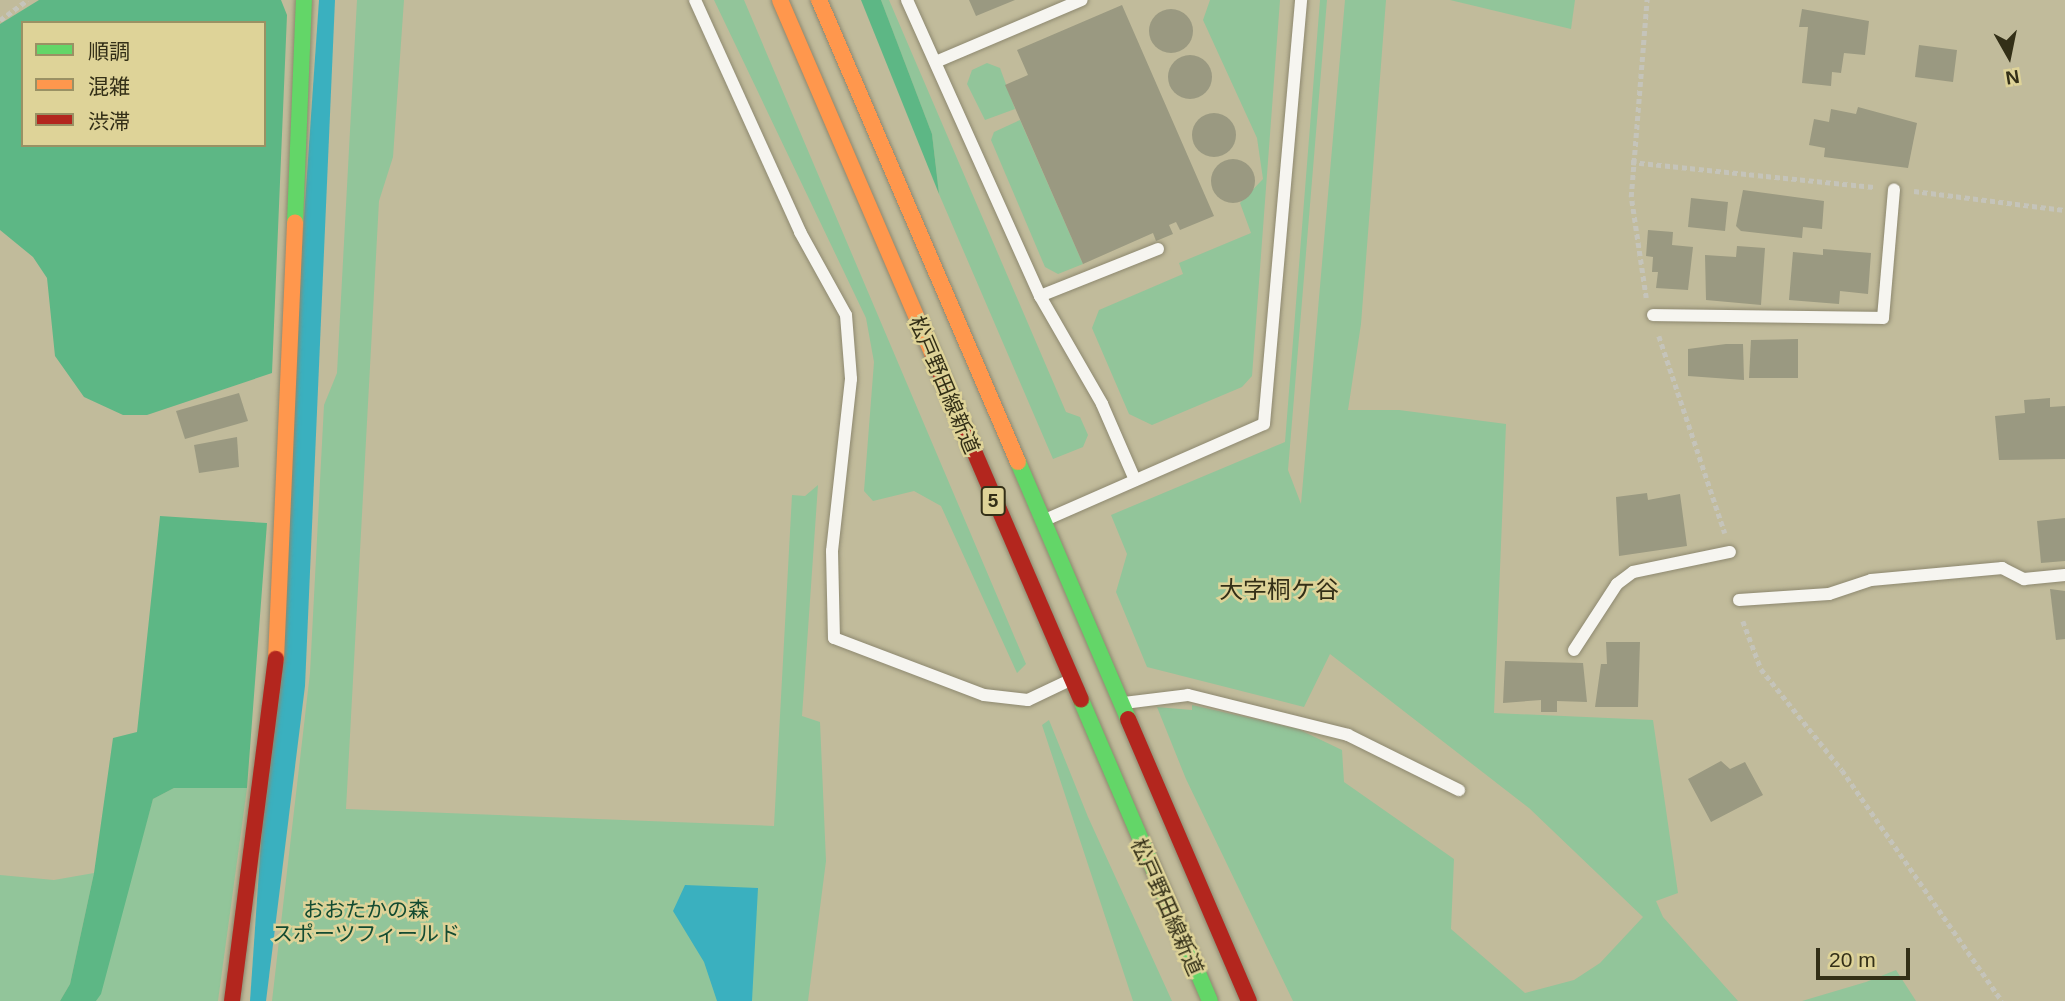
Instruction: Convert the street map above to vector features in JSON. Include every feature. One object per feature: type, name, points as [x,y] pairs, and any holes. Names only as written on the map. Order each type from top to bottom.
[{"type":"main road","points":[[232,1001],[278,640],[304,0]]},
{"type":"main road","name":"松戸野田線新道","points":[[780,0],[1025,529],[1118,703],[1249,1001]]},
{"type":"main road","name":"松戸野田線新道","points":[[819,0],[1025,529],[1068,681],[1210,1001]]},
{"type":"lane","points":[[695,0],[800,232],[846,315],[851,379],[832,551],[835,638],[984,695],[1028,700],[1068,681]]},
{"type":"lane","points":[[907,0],[938,61],[1040,296],[1102,404],[1135,480]]},
{"type":"lane","points":[[938,61],[1082,0]]},
{"type":"lane","points":[[1025,529],[1264,424],[1301,0]]},
{"type":"lane","points":[[1653,315],[1883,318],[1894,189]]},
{"type":"lane","points":[[1040,296],[1158,249]]},
{"type":"lane","points":[[1574,650],[1617,584],[1633,572],[1730,552]]},
{"type":"lane","points":[[1739,600],[1829,594],[1871,580],[2002,568],[2024,579],[2065,575]]},
{"type":"lane","points":[[1118,703],[1188,695],[1348,735],[1459,790]]},
{"type":"path","points":[[0,20],[28,0]]},
{"type":"path","points":[[1647,0],[1631,162],[1639,279],[1730,552]]},
{"type":"path","points":[[1631,162],[2065,210]]},
{"type":"path","points":[[1739,600],[1762,670],[1842,770],[2002,1001]]},
{"type":"green space","points":[[39,0],[281,0],[287,15],[272,373],[147,415],[123,415],[84,397],[55,356],[47,278],[33,257],[0,230],[0,24]]},
{"type":"green space","name":"おおたかの森 スポーツフィールド","points":[[357,0],[404,0],[393,157],[379,201],[346,809],[774,826],[792,495],[805,496],[818,485],[802,716],[820,722],[826,861],[808,1001],[272,1001],[310,673],[324,405],[337,373]]},
{"type":"green space","points":[[714,0],[744,0],[1026,664],[1017,673],[941,506],[914,491],[873,501],[864,491],[874,362],[866,318]]},
{"type":"green space","points":[[861,0],[881,0],[932,134],[939,194]]},
{"type":"green space","points":[[881,0],[889,0],[1066,412],[1080,417],[1088,435],[1083,447],[1053,459],[939,194],[932,134]]},
{"type":"green space","points":[[1210,0],[1280,0],[1252,376],[1242,387],[1152,425],[1129,414],[1092,328],[1099,310],[1183,274],[1179,263],[1251,233],[1240,203],[1263,179],[1257,138],[1203,20]]},
{"type":"green space","points":[[1320,0],[1327,0],[1288,470],[1301,504],[1345,0],[1386,0],[1361,324],[1348,410],[1399,410],[1506,424],[1494,713],[1653,720],[1678,893],[1656,901],[1663,917],[1738,1001],[1293,1001],[1186,779],[1157,707],[1192,710],[1192,705],[1298,729],[1342,750],[1344,782],[1454,859],[1451,929],[1525,993],[1574,980],[1600,963],[1643,917],[1529,808],[1330,654],[1304,707],[1147,667],[1116,592],[1127,554],[1111,515],[1285,442]]},
{"type":"green space","points":[[1450,0],[1575,0],[1571,29]]},
{"type":"green space","points":[[987,63],[1000,68],[1015,109],[985,120],[967,84],[972,70]]},
{"type":"green space","points":[[1020,120],[1083,264],[1058,274],[1045,267],[991,140],[994,132]]},
{"type":"green space","points":[[160,516],[267,523],[247,788],[174,788],[153,799],[101,994],[96,1001],[60,1001],[70,984],[94,873],[113,738],[137,732]]},
{"type":"green space","points":[[1049,720],[1088,817],[1172,1001],[1133,1001],[1042,725]]},
{"type":"green space","points":[[174,788],[247,788],[218,1001],[96,1001],[153,799]]},
{"type":"green space","points":[[94,873],[70,984],[60,1001],[0,1001],[0,875],[54,880]]},
{"type":"green space","points":[[1896,970],[1916,1001],[1802,1001],[1866,982]]},
{"type":"water","points":[[319,0],[335,0],[305,686],[266,1001],[250,1001]]},
{"type":"water","points":[[685,885],[758,888],[752,1001],[717,1001],[704,962],[673,911]]},
{"type":"building","points":[[969,0],[1015,0],[976,16]]},
{"type":"building","points":[[1122,5],[1214,216],[1180,230],[1176,222],[1169,225],[1173,234],[1156,241],[1153,233],[1083,264],[1005,85],[1028,75],[1017,50]]},
{"type":"building","points":[[1171,9],[1180,10],[1187,15],[1192,22],[1192,40],[1187,47],[1180,52],[1171,53],[1162,52],[1155,47],[1150,40],[1149,31],[1150,22],[1155,15],[1162,10]]},
{"type":"building","points":[[1802,9],[1869,21],[1865,55],[1844,53],[1841,73],[1832,72],[1831,86],[1802,83],[1808,27],[1799,27]]},
{"type":"building","points":[[1919,45],[1957,50],[1953,82],[1915,77]]},
{"type":"building","points":[[1190,55],[1199,56],[1206,61],[1211,68],[1211,86],[1206,93],[1199,98],[1190,99],[1181,98],[1174,93],[1169,86],[1168,77],[1169,68],[1174,61],[1181,56]]},
{"type":"building","points":[[1858,107],[1917,123],[1908,168],[1824,157],[1825,148],[1809,145],[1814,119],[1829,122],[1831,109],[1856,114]]},
{"type":"building","points":[[1214,113],[1223,114],[1230,119],[1235,126],[1235,144],[1230,151],[1223,156],[1214,157],[1205,156],[1198,151],[1193,144],[1192,135],[1193,126],[1198,119],[1205,114]]},
{"type":"building","points":[[1233,159],[1242,160],[1249,165],[1254,172],[1254,190],[1249,197],[1242,202],[1233,203],[1224,202],[1217,197],[1212,190],[1211,181],[1212,172],[1217,165],[1224,160]]},
{"type":"building","points":[[1743,190],[1824,201],[1822,229],[1803,227],[1802,238],[1741,231],[1736,226]]},
{"type":"building","points":[[1691,198],[1728,202],[1725,231],[1688,227]]},
{"type":"building","points":[[1648,230],[1673,232],[1672,245],[1693,247],[1688,290],[1656,288],[1658,272],[1652,272],[1653,257],[1646,256]]},
{"type":"building","points":[[1737,246],[1765,248],[1761,305],[1706,300],[1705,255],[1736,257]]},
{"type":"building","points":[[1823,249],[1871,253],[1868,294],[1840,291],[1839,304],[1789,300],[1793,252],[1823,255]]},
{"type":"building","points":[[1798,339],[1798,378],[1749,378],[1751,340]]},
{"type":"building","points":[[1743,344],[1744,380],[1688,376],[1688,349]]},
{"type":"building","points":[[239,393],[248,421],[185,439],[176,411]]},
{"type":"building","points":[[2050,398],[2050,407],[2065,406],[2065,459],[1999,460],[1995,416],[2025,413],[2024,400]]},
{"type":"building","points":[[237,437],[239,467],[199,473],[194,445]]},
{"type":"building","points":[[1647,493],[1648,500],[1680,494],[1687,546],[1619,556],[1616,497]]},
{"type":"building","points":[[2065,518],[2065,561],[2041,563],[2037,521]]},
{"type":"building","points":[[2050,589],[2065,591],[2065,639],[2056,640]]},
{"type":"building","points":[[1606,642],[1640,642],[1638,707],[1595,707],[1601,664],[1607,664]]},
{"type":"building","points":[[1505,661],[1583,663],[1587,702],[1557,701],[1557,712],[1541,712],[1541,700],[1503,703]]},
{"type":"building","points":[[1721,761],[1730,769],[1745,762],[1763,795],[1711,822],[1688,779]]},
{"type":"traffic: fast","points":[[295,222],[304,0]]},
{"type":"traffic: fast","points":[[1018,462],[1128,719]]},
{"type":"traffic: fast","points":[[1081,700],[1210,1001]]},
{"type":"traffic: slow","points":[[780,0],[933,356]]},
{"type":"traffic: slow","points":[[819,0],[1018,462]]},
{"type":"traffic: slow","points":[[276,659],[295,222]]},
{"type":"traffic: jam","points":[[933,356],[1081,700]]},
{"type":"traffic: jam","points":[[232,1001],[276,659]]},
{"type":"traffic: jam","points":[[1128,719],[1249,1001]]},
{"type":"district","name":"大字桐ケ谷","points":[[1279,590]]}]
